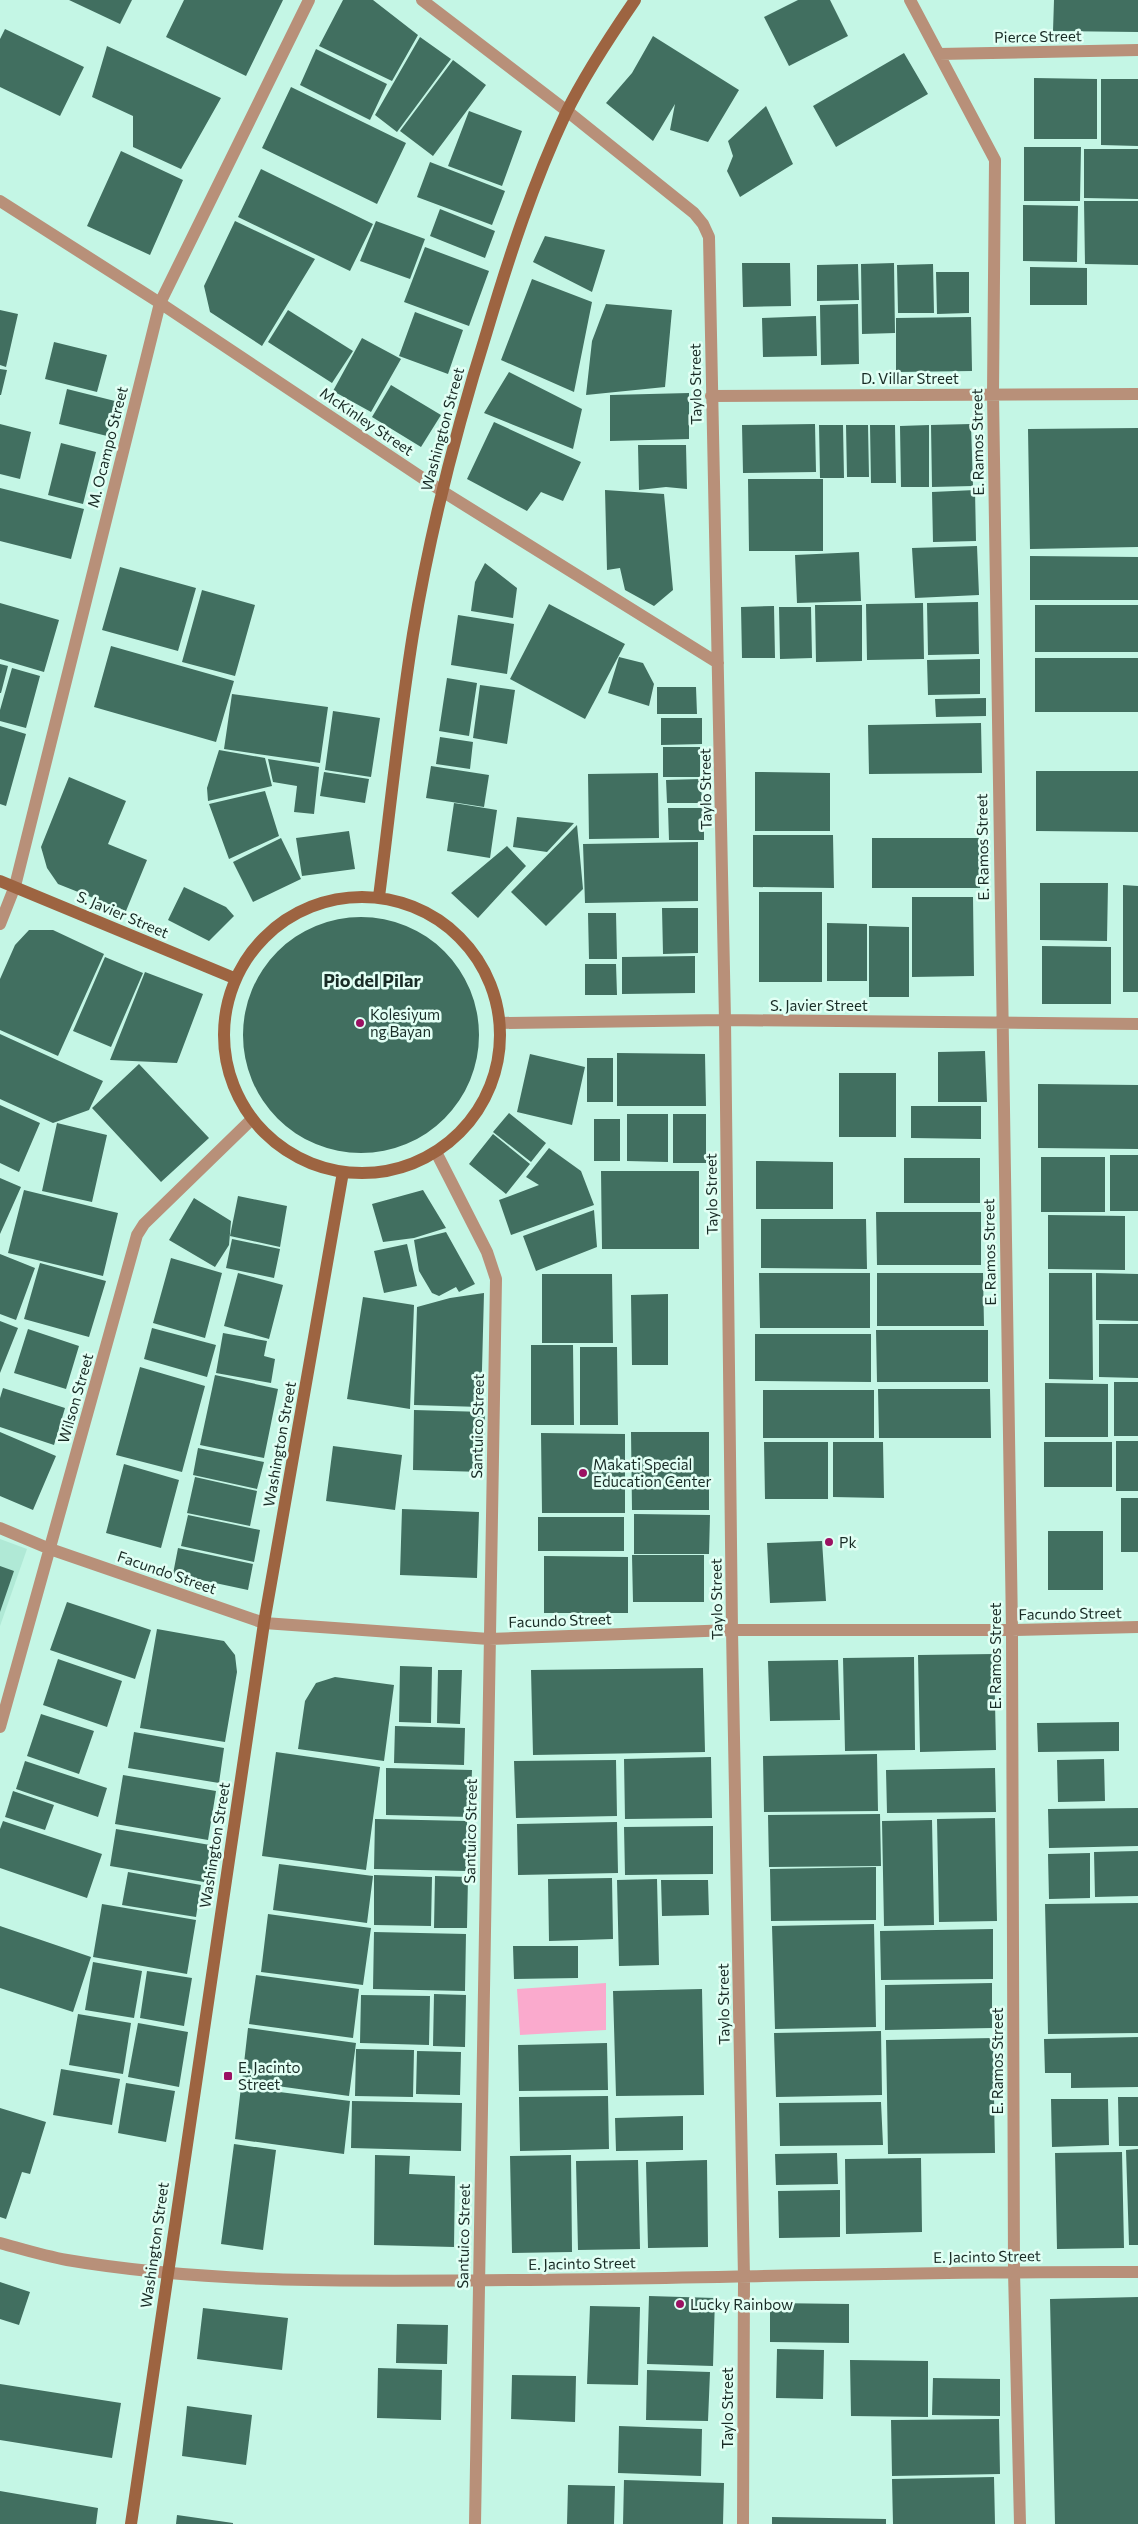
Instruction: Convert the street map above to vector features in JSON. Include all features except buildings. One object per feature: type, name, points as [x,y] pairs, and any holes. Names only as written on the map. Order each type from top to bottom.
[{"type":"street","name":"M. Ocampo Street","points":[[0,924],[15,886],[160,303],[308,0]]},
{"type":"street","name":"Taylo Street","points":[[422,0],[567,111],[694,213],[703,224],[709,237],[725,1020],[732,1630],[744,2278],[743,2524]]},
{"type":"street","name":"Washington Street","points":[[379,897],[413,634],[442,491],[503,275],[535,185],[567,111],[617,26],[636,0]]},
{"type":"street","name":"E. Ramos Street","points":[[910,0],[995,160],[993,394],[1001,1022],[1012,1630],[1014,2271],[1020,2524]]},
{"type":"street","name":"Pierce Street","points":[[939,54],[1138,50]]},
{"type":"street","name":"McKinley Street","points":[[0,201],[160,303],[442,491],[718,663]]},
{"type":"street","name":"D. Villar Street","points":[[711,396],[1138,394]]},
{"type":"street","name":"S. Javier Street","points":[[0,881],[234,978]]},
{"type":"street","points":[[379,897],[415,907],[448,927],[474,953],[492,986],[500,1023],[498,1060],[487,1097],[465,1128],[436,1152],[407,1166],[375,1173],[343,1172],[308,1163],[277,1145],[252,1119],[228,1076],[222,1027],[234,978],[252,948],[278,924],[309,906],[344,898],[379,897]]},
{"type":"street","name":"S. Javier Street","points":[[500,1023],[725,1020],[1138,1024]]},
{"type":"street","name":"Wilson Street","points":[[0,1727],[137,1235],[144,1224],[252,1119]]},
{"type":"street","name":"Santuico Street","points":[[436,1152],[487,1252],[496,1279],[475,2524]]},
{"type":"street","name":"Washington Street","points":[[131,2524],[166,2272],[264,1623],[343,1172]]},
{"type":"street","name":"Facundo Street","points":[[0,1528],[50,1548],[264,1623],[489,1639],[732,1630],[1012,1630],[1138,1627]]},
{"type":"street","name":"E. Jacinto Street","points":[[0,2243],[65,2260],[166,2272],[298,2279],[744,2278],[1014,2271],[1138,2272]]},
{"type":"shaded area","points":[[0,1539],[27,1549],[0,1626]]},
{"type":"shaded area","points":[[606,1983],[606,2030],[520,2035],[517,1989]]},
{"type":"place","name":"Kolesiyum ng Bayan","points":[[360,1023]]},
{"type":"place","name":"Makati Special Education Center","points":[[583,1473]]},
{"type":"place","name":"Pk","points":[[829,1542]]},
{"type":"place","name":"E. Jacinto Street","points":[[228,2076]]},
{"type":"place","name":"Lucky Rainbow","points":[[680,2304]]},
{"type":"district","name":"Pio del Pilar","points":[[372,980]]}]
